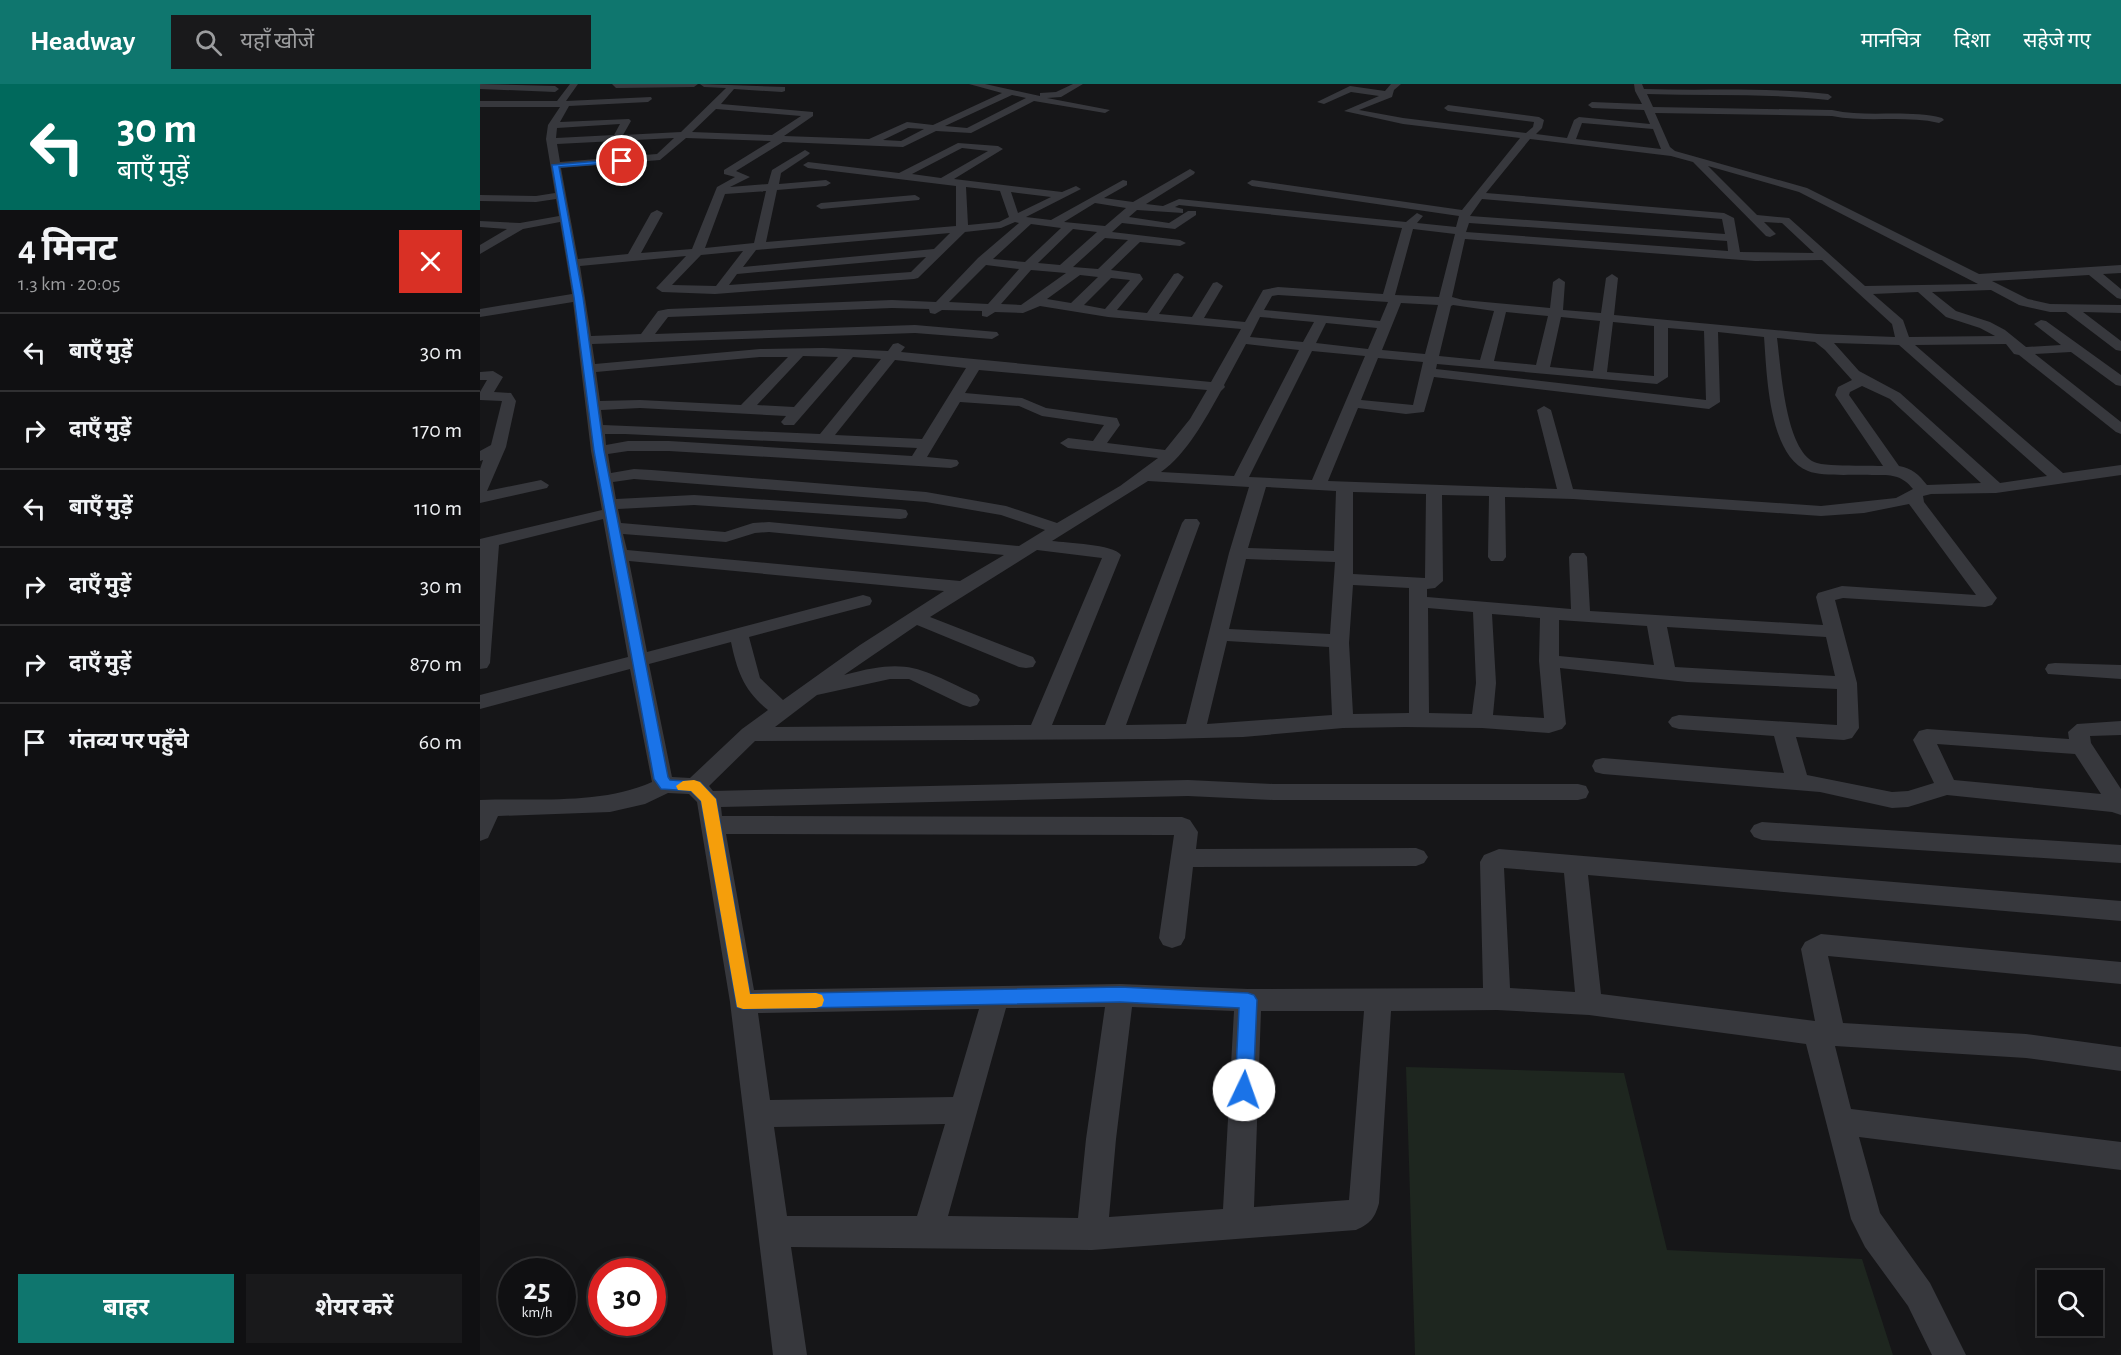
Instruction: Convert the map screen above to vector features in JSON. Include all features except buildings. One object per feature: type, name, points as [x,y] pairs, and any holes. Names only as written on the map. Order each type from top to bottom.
[{"type":"street","points":[[483,100],[497,104],[568,96],[616,84],[692,85]]},
{"type":"street","points":[[704,84],[782,89]]},
{"type":"street","points":[[972,84],[1105,111]]},
{"type":"street","points":[[870,142],[905,126],[968,131],[1033,97],[1058,95],[1078,84]]},
{"type":"street","points":[[1389,95],[1391,88],[1397,84]]},
{"type":"street","points":[[1822,84],[1839,114]]},
{"type":"street","points":[[482,85],[510,86],[610,101],[648,99]]},
{"type":"street","points":[[665,95],[692,85]]},
{"type":"street","points":[[555,165],[660,157],[734,85]]},
{"type":"street","points":[[483,100],[510,86]]},
{"type":"street","points":[[1321,102],[1347,87],[1389,95]]},
{"type":"street","points":[[1592,105],[1640,97],[1780,91],[1831,101]]},
{"type":"street","points":[[552,141],[616,138],[655,132],[903,144],[1009,93]]},
{"type":"street","points":[[1389,95],[1349,111],[1403,121],[1532,131]]},
{"type":"street","points":[[568,96],[553,124],[552,141],[555,165],[579,297],[599,451],[661,779],[666,785],[705,803],[1179,825],[1184,827],[1186,832],[1172,938]]},
{"type":"street","points":[[1640,97],[1839,114],[1851,117],[1925,117],[1939,120]]},
{"type":"street","points":[[1640,97],[1666,149],[1672,153]]},
{"type":"street","points":[[601,117],[610,101]]},
{"type":"street","points":[[1805,112],[1797,104],[1831,101]]},
{"type":"street","points":[[480,114],[497,104]]},
{"type":"street","points":[[714,106],[810,114],[764,151],[728,172],[744,177],[724,185],[697,252],[662,288],[715,290],[910,277],[918,273],[962,228],[961,183]]},
{"type":"street","points":[[1352,403],[1417,410],[1420,406],[1428,365],[1448,302],[1446,298],[1463,225],[1480,196],[1539,120],[1448,108]]},
{"type":"street","points":[[1477,119],[1570,141],[1672,153],[1803,190],[1992,287],[2036,306],[2119,310]]},
{"type":"street","points":[[553,124],[627,121],[616,138]]},
{"type":"street","points":[[1570,141],[1578,121],[1657,127]]},
{"type":"street","points":[[1613,146],[1617,124]]},
{"type":"street","points":[[572,263],[755,247],[813,237],[868,203],[902,176],[961,144],[998,149],[943,181]]},
{"type":"street","points":[[669,148],[681,148]]},
{"type":"street","points":[[715,290],[723,287],[755,247],[778,170],[810,153],[741,150]]},
{"type":"street","points":[[632,172],[644,159]]},
{"type":"street","points":[[1696,160],[1770,234]]},
{"type":"street","points":[[808,165],[830,167],[868,203],[915,215]]},
{"type":"street","points":[[830,167],[820,210],[868,203],[962,228],[1001,225],[1076,189]]},
{"type":"street","points":[[963,169],[986,172]]},
{"type":"street","points":[[1063,269],[1135,206],[1190,172]]},
{"type":"street","points":[[902,176],[1064,195]]},
{"type":"street","points":[[915,177],[915,215]]},
{"type":"street","points":[[721,191],[826,183]]},
{"type":"street","points":[[1052,224],[1123,183]]},
{"type":"street","points":[[1167,186],[1182,189],[1169,201],[1212,211]]},
{"type":"street","points":[[1251,186],[1463,225],[1628,247],[1735,255],[1825,256]]},
{"type":"street","points":[[480,187],[560,190]]},
{"type":"street","points":[[1004,188],[1015,219]]},
{"type":"street","points":[[480,198],[534,199],[560,190]]},
{"type":"street","points":[[1480,196],[1728,217],[1735,255]]},
{"type":"street","points":[[1212,211],[1230,197]]},
{"type":"street","points":[[1094,200],[1192,213],[1212,211],[1415,217],[1463,225],[1534,224],[1732,238]]},
{"type":"street","points":[[1534,224],[1536,200]]},
{"type":"street","points":[[1690,200],[1690,213]]},
{"type":"street","points":[[1165,210],[1176,202]]},
{"type":"street","points":[[1581,227],[1582,204]]},
{"type":"street","points":[[1626,208],[1628,247]]},
{"type":"street","points":[[1671,211],[1675,234]]},
{"type":"street","points":[[633,257],[657,213]]},
{"type":"street","points":[[1119,219],[1171,227],[1192,213]]},
{"type":"street","points":[[1318,485],[1386,325],[1415,217]]},
{"type":"street","points":[[480,224],[520,226],[564,218]]},
{"type":"street","points":[[1754,218],[1785,220],[1898,323],[1903,341],[2060,479]]},
{"type":"street","points":[[1015,219],[1180,243]]},
{"type":"street","points":[[824,439],[891,355],[915,329],[982,261],[1028,221]]},
{"type":"street","points":[[480,250],[520,226]]},
{"type":"street","points":[[967,332],[993,307],[1029,265],[1070,226]]},
{"type":"street","points":[[1074,308],[1137,238]]},
{"type":"street","points":[[735,271],[939,252]]},
{"type":"street","points":[[982,261],[1133,276],[1137,279],[1108,313]]},
{"type":"street","points":[[1975,278],[2121,269]]},
{"type":"street","points":[[959,364],[1000,328],[1079,270]]},
{"type":"street","points":[[2092,271],[2121,295]]},
{"type":"street","points":[[1150,317],[1178,277]]},
{"type":"street","points":[[1600,375],[1612,278]]},
{"type":"street","points":[[1542,370],[1556,312],[1559,282]]},
{"type":"street","points":[[1196,321],[1217,286]]},
{"type":"street","points":[[1863,290],[1992,287]]},
{"type":"street","points":[[1921,289],[1946,311],[1985,325],[2008,340],[2019,351],[2121,429]]},
{"type":"street","points":[[790,1355],[743,1002],[705,803],[750,734],[782,710],[914,617],[1148,476],[1191,430],[1218,387],[1264,296],[1272,292],[1448,302],[1818,339],[2008,340]]},
{"type":"street","points":[[1341,321],[1353,296]]},
{"type":"street","points":[[480,313],[579,297]]},
{"type":"street","points":[[646,337],[663,315],[668,313],[892,304],[1074,308],[1249,326],[1322,319],[1386,325]]},
{"type":"street","points":[[874,330],[892,304]]},
{"type":"street","points":[[813,332],[831,306]]},
{"type":"street","points":[[1486,364],[1501,307]]},
{"type":"street","points":[[760,333],[778,308]]},
{"type":"street","points":[[2070,309],[2121,347]]},
{"type":"street","points":[[1239,481],[1322,319]]},
{"type":"street","points":[[1428,365],[1486,364],[1650,381],[1660,379],[1661,322]]},
{"type":"street","points":[[2041,324],[2121,382]]},
{"type":"street","points":[[1249,326],[1308,346],[1375,353],[1428,365],[1709,405],[1713,402],[1711,327]]},
{"type":"street","points":[[584,340],[915,329],[967,332],[1000,328]]},
{"type":"street","points":[[1679,722],[1839,734],[1846,731],[1847,683],[1825,597],[1834,593],[1987,600],[1984,592],[1917,504],[1918,493],[1908,473],[1893,469],[1814,468],[1803,464],[1783,428],[1770,333]]},
{"type":"street","points":[[1818,339],[1828,345],[1862,381],[1883,388],[1895,396],[1996,488]]},
{"type":"street","points":[[2019,351],[2075,348]]},
{"type":"street","points":[[588,369],[800,352],[849,352],[1218,387]]},
{"type":"street","points":[[744,410],[800,352]]},
{"type":"street","points":[[777,436],[849,352]]},
{"type":"street","points":[[916,461],[975,365]]},
{"type":"street","points":[[480,376],[493,375],[496,377],[484,398],[509,398],[488,453],[480,490]]},
{"type":"street","points":[[1862,381],[1843,390],[1844,400],[1893,469]]},
{"type":"street","points":[[956,397],[1022,402],[1041,412],[1112,421],[1112,425],[1097,446]]},
{"type":"street","points":[[593,406],[640,404],[797,412]]},
{"type":"street","points":[[1544,410],[1566,493]]},
{"type":"street","points":[[596,430],[625,429],[927,444]]},
{"type":"street","points":[[1068,443],[1171,454]]},
{"type":"street","points":[[599,451],[628,446],[660,445],[951,463]]},
{"type":"street","points":[[1148,476],[1345,487],[1566,493],[1840,511],[1900,501],[1918,493],[1996,488],[2121,470]]},
{"type":"street","points":[[605,479],[634,474],[916,496],[1014,512],[1058,529]]},
{"type":"street","points":[[1196,731],[1238,553],[1259,482]]},
{"type":"street","points":[[480,498],[541,485]]},
{"type":"street","points":[[1343,721],[1339,641],[1344,579],[1342,557],[1344,540],[1341,519],[1345,487]]},
{"type":"street","points":[[1418,593],[1435,580],[1434,489]]},
{"type":"street","points":[[1497,491],[1497,557]]},
{"type":"street","points":[[881,536],[916,496]]},
{"type":"street","points":[[480,663],[486,543],[612,514],[694,500],[900,514]]},
{"type":"street","points":[[612,514],[726,537],[753,528],[769,526],[1112,555],[1039,732]]},
{"type":"street","points":[[1113,732],[1191,523]]},
{"type":"street","points":[[1238,553],[1342,557]]},
{"type":"street","points":[[620,555],[962,587]]},
{"type":"street","points":[[1578,557],[1581,616]]},
{"type":"street","points":[[1344,579],[1482,608],[1835,633]]},
{"type":"street","points":[[1418,593],[1419,720]]},
{"type":"street","points":[[480,702],[863,601]]},
{"type":"street","points":[[1482,608],[1486,683],[1482,721]]},
{"type":"street","points":[[750,734],[1196,731],[1243,730],[1343,721],[1419,720],[1554,724],[1549,661],[1550,614]]},
{"type":"street","points":[[914,617],[1026,662]]},
{"type":"street","points":[[1656,622],[1666,673]]},
{"type":"street","points":[[739,634],[751,682],[755,689],[782,710]]},
{"type":"street","points":[[1218,634],[1339,641]]},
{"type":"street","points":[[1549,661],[1666,673],[1847,683]]},
{"type":"street","points":[[2055,669],[2121,672]]},
{"type":"street","points":[[809,692],[884,673],[903,671],[913,673],[970,700]]},
{"type":"street","points":[[2118,797],[2082,747],[2079,732],[2084,729],[2121,728]]},
{"type":"street","points":[[1783,730],[1798,783]]},
{"type":"street","points":[[1947,787],[1924,740],[1927,736],[2082,747]]},
{"type":"street","points":[[1603,766],[1832,786],[1892,800],[1908,799],[1947,787],[2118,797]]},
{"type":"street","points":[[480,832],[485,808],[610,804],[637,798],[666,785]]},
{"type":"street","points":[[705,803],[1188,788],[1273,792],[1578,792]]},
{"type":"street","points":[[1762,831],[2121,854]]},
{"type":"street","points":[[1181,858],[1416,857]]},
{"type":"street","points":[[1497,999],[1492,862],[1499,858],[2121,911]]},
{"type":"street","points":[[1575,864],[1589,1004]]},
{"type":"street","points":[[1949,1355],[1934,1321],[1907,1276],[1877,1240],[1866,1219],[1841,1121],[1825,1034],[1814,949],[1821,945],[2121,973]]},
{"type":"street","points":[[743,1002],[1120,994],[1248,1000],[1497,999],[1589,1004],[1825,1034],[2026,1046],[2121,1059]]},
{"type":"street","points":[[1092,1234],[1101,1139],[1120,994]]},
{"type":"street","points":[[927,1233],[996,997]]},
{"type":"street","points":[[1238,1224],[1248,1000]]},
{"type":"street","points":[[773,1233],[810,1230],[1092,1234],[1356,1215],[1362,1210],[1378,1000]]},
{"type":"street","points":[[758,1114],[963,1110]]},
{"type":"street","points":[[1841,1121],[2121,1156]]},
{"type":"shaded area","points":[[1406,1067],[1624,1073],[1667,1250],[1862,1259],[1893,1355],[1415,1355]]},
{"type":"slow traffic","points":[[683,786],[694,786],[708,799],[743,1002],[816,1000]]},
{"type":"route","points":[[622,161],[555,165],[579,297],[599,451],[661,779],[666,785],[694,786],[708,799],[743,1002],[1120,994],[1248,1000],[1244,1090]]}]
